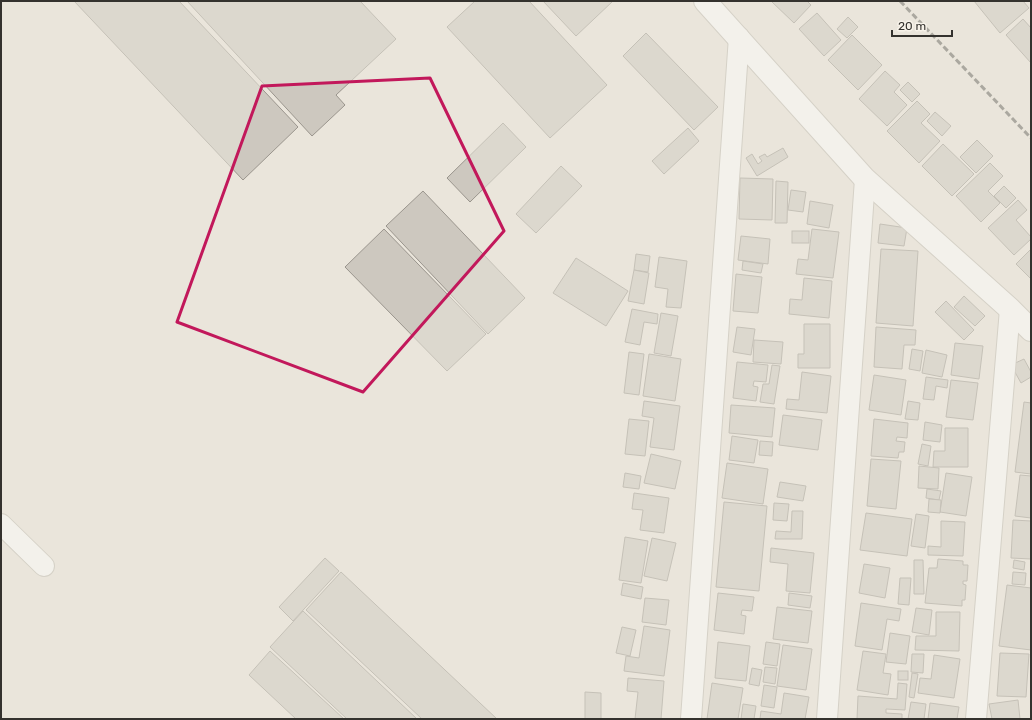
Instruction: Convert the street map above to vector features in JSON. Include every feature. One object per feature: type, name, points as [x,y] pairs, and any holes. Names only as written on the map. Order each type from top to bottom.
[{"type":"street","points":[[705,1],[865,179],[1010,309],[1031,330]]},
{"type":"street","points":[[691,719],[738,38]]},
{"type":"street","points":[[827,719],[865,179]]},
{"type":"street","points":[[976,719],[1010,309]]},
{"type":"street","points":[[1,524],[44,566]]},
{"type":"highlighted area","points":[[430,78],[504,231],[363,392],[177,322],[262,86]]},
{"type":"building","points":[[74,1],[179,1],[298,127],[243,180]]},
{"type":"building","points":[[187,1],[360,1],[396,39],[336,95],[345,105],[312,136]]},
{"type":"building","points":[[475,1],[529,1],[607,85],[550,138],[447,27]]},
{"type":"building","points":[[543,1],[613,1],[576,36]]},
{"type":"building","points":[[771,1],[807,1],[811,5],[794,23]]},
{"type":"building","points":[[974,1],[1023,1],[1029,8],[1000,33]]},
{"type":"building","points":[[817,13],[841,40],[824,56],[799,29]]},
{"type":"building","points":[[848,17],[858,27],[847,38],[837,29]]},
{"type":"building","points":[[1023,19],[1031,28],[1031,63],[1006,35]]},
{"type":"building","points":[[646,33],[718,107],[694,130],[623,56]]},
{"type":"building","points":[[852,35],[882,65],[858,90],[828,60]]},
{"type":"building","points":[[885,71],[900,85],[894,92],[907,105],[887,126],[859,99]]},
{"type":"building","points":[[908,82],[920,94],[912,102],[900,90]]},
{"type":"building","points":[[917,101],[930,114],[921,123],[940,141],[919,163],[887,131]]},
{"type":"building","points":[[935,112],[951,126],[942,136],[927,121]]},
{"type":"building","points":[[503,123],[526,147],[470,202],[447,178]]},
{"type":"building","points":[[688,128],[699,141],[664,174],[652,161]]},
{"type":"building","points":[[977,140],[993,156],[976,173],[960,157]]},
{"type":"building","points":[[943,144],[974,174],[952,196],[922,166]]},
{"type":"building","points":[[783,148],[788,157],[757,176],[746,158],[752,154],[758,164],[762,161],[759,157],[765,154],[767,157]]},
{"type":"building","points":[[990,163],[1003,176],[988,191],[1000,203],[981,222],[956,196]]},
{"type":"building","points":[[561,166],[582,186],[536,233],[516,214]]},
{"type":"building","points":[[740,178],[773,179],[772,220],[739,219]]},
{"type":"building","points":[[776,181],[788,182],[787,223],[775,223]]},
{"type":"building","points":[[1004,186],[1016,198],[1006,208],[994,196]]},
{"type":"building","points":[[791,190],[806,192],[803,212],[788,210]]},
{"type":"building","points":[[423,191],[525,298],[488,334],[386,226]]},
{"type":"building","points":[[1018,200],[1027,210],[1016,220],[1031,237],[1031,239],[1014,255],[988,228]]},
{"type":"building","points":[[810,201],[833,205],[829,228],[807,224]]},
{"type":"building","points":[[880,224],[907,228],[904,246],[878,243]]},
{"type":"building","points":[[384,229],[486,334],[447,371],[345,267]]},
{"type":"building","points":[[812,229],[839,232],[833,278],[796,274],[798,259],[808,260]]},
{"type":"building","points":[[792,231],[809,231],[809,243],[792,243]]},
{"type":"building","points":[[741,236],[770,239],[768,264],[738,260]]},
{"type":"building","points":[[881,249],[918,251],[913,326],[876,323]]},
{"type":"building","points":[[1031,249],[1031,279],[1016,264]]},
{"type":"building","points":[[636,254],[650,256],[648,272],[634,270]]},
{"type":"building","points":[[659,257],[687,261],[681,308],[666,307],[668,289],[655,287]]},
{"type":"building","points":[[576,258],[628,291],[606,326],[553,293]]},
{"type":"building","points":[[743,261],[763,264],[761,273],[742,270]]},
{"type":"building","points":[[634,270],[649,273],[644,304],[628,301]]},
{"type":"building","points":[[736,274],[762,277],[758,313],[733,311]]},
{"type":"building","points":[[804,278],[832,281],[829,318],[789,314],[790,299],[802,300]]},
{"type":"building","points":[[964,296],[985,316],[975,326],[954,307]]},
{"type":"building","points":[[946,301],[974,330],[964,340],[935,312]]},
{"type":"building","points":[[632,309],[658,314],[657,324],[644,322],[640,345],[625,342]]},
{"type":"building","points":[[661,313],[678,316],[671,356],[654,353]]},
{"type":"building","points":[[804,324],[830,324],[830,368],[798,368],[798,354],[804,354]]},
{"type":"building","points":[[737,327],[755,329],[751,355],[733,352]]},
{"type":"building","points":[[876,327],[916,330],[915,345],[904,345],[902,369],[874,367]]},
{"type":"building","points":[[754,340],[783,342],[781,364],[753,362]]},
{"type":"building","points":[[955,343],[983,346],[979,379],[951,375]]},
{"type":"building","points":[[912,349],[923,351],[920,371],[909,369]]},
{"type":"building","points":[[926,350],[947,355],[942,377],[922,373]]},
{"type":"building","points":[[629,352],[644,354],[639,395],[624,393]]},
{"type":"building","points":[[649,354],[681,359],[675,401],[643,396]]},
{"type":"building","points":[[1024,359],[1031,372],[1031,377],[1021,383],[1011,365]]},
{"type":"building","points":[[737,362],[768,365],[766,382],[754,381],[753,386],[758,387],[756,401],[733,398]]},
{"type":"building","points":[[772,365],[780,366],[774,404],[760,402],[763,384],[769,384]]},
{"type":"building","points":[[802,372],[831,376],[827,413],[786,409],[787,399],[799,400]]},
{"type":"building","points":[[874,375],[906,380],[901,415],[869,410]]},
{"type":"building","points":[[926,377],[948,380],[947,388],[936,386],[934,400],[923,399]]},
{"type":"building","points":[[951,380],[978,383],[973,420],[946,417]]},
{"type":"building","points":[[644,401],[680,406],[674,450],[650,447],[654,418],[642,416]]},
{"type":"building","points":[[908,401],[920,403],[918,420],[905,419]]},
{"type":"building","points":[[1024,402],[1031,403],[1031,474],[1015,472]]},
{"type":"building","points":[[731,405],[775,408],[772,437],[729,433]]},
{"type":"building","points":[[783,415],[822,420],[818,450],[779,445]]},
{"type":"building","points":[[629,419],[649,421],[645,456],[625,454]]},
{"type":"building","points":[[874,419],[908,423],[907,438],[897,437],[896,441],[905,442],[904,452],[899,452],[898,458],[871,456]]},
{"type":"building","points":[[925,422],[942,425],[940,442],[923,440]]},
{"type":"building","points":[[945,428],[968,428],[968,467],[933,467],[934,451],[945,451]]},
{"type":"building","points":[[732,436],[758,440],[754,463],[729,460]]},
{"type":"building","points":[[760,441],[773,442],[772,456],[759,455]]},
{"type":"building","points":[[922,444],[931,446],[928,466],[918,464]]},
{"type":"building","points":[[651,454],[681,461],[675,489],[644,483]]},
{"type":"building","points":[[871,459],[901,461],[896,509],[867,506]]},
{"type":"building","points":[[727,463],[768,469],[763,504],[722,498]]},
{"type":"building","points":[[919,466],[939,468],[938,489],[918,488]]},
{"type":"building","points":[[625,473],[641,476],[639,489],[623,487]]},
{"type":"building","points":[[946,473],[972,477],[966,516],[940,512]]},
{"type":"building","points":[[1020,475],[1031,476],[1031,518],[1015,516]]},
{"type":"building","points":[[780,482],[806,486],[803,501],[777,497]]},
{"type":"building","points":[[927,489],[941,491],[939,500],[926,498]]},
{"type":"building","points":[[634,493],[669,498],[664,533],[640,530],[643,510],[632,509]]},
{"type":"building","points":[[929,499],[941,500],[940,513],[928,512]]},
{"type":"building","points":[[724,502],[767,506],[759,591],[716,587]]},
{"type":"building","points":[[774,503],[789,504],[787,521],[773,520]]},
{"type":"building","points":[[792,511],[803,511],[802,539],[775,539],[776,531],[791,532]]},
{"type":"building","points":[[866,513],[912,519],[907,556],[860,550]]},
{"type":"building","points":[[916,514],[929,516],[925,548],[911,546]]},
{"type":"building","points":[[1013,520],[1031,521],[1031,559],[1011,558]]},
{"type":"building","points":[[941,521],[965,522],[963,556],[928,555],[928,546],[941,547]]},
{"type":"building","points":[[625,537],[648,541],[641,583],[619,580]]},
{"type":"building","points":[[652,538],[676,543],[667,581],[644,576]]},
{"type":"building","points":[[771,548],[814,553],[810,593],[786,591],[788,564],[770,562]]},
{"type":"building","points":[[325,558],[339,571],[293,621],[279,607]]},
{"type":"building","points":[[938,559],[963,561],[963,565],[968,565],[967,581],[963,581],[963,584],[966,585],[965,600],[962,600],[962,606],[925,603],[929,568],[937,568]]},
{"type":"building","points":[[914,560],[923,560],[924,594],[914,594]]},
{"type":"building","points":[[1014,560],[1025,562],[1024,570],[1013,568]]},
{"type":"building","points":[[864,564],[890,568],[885,598],[859,593]]},
{"type":"building","points":[[341,572],[497,719],[422,719],[306,610]]},
{"type":"building","points":[[1013,572],[1026,573],[1025,585],[1012,584]]},
{"type":"building","points":[[900,578],[911,578],[909,605],[898,604]]},
{"type":"building","points":[[623,583],[643,587],[641,599],[621,595]]},
{"type":"building","points":[[1007,585],[1031,588],[1031,650],[999,646]]},
{"type":"building","points":[[718,593],[754,597],[752,611],[742,610],[741,615],[746,616],[744,634],[714,630]]},
{"type":"building","points":[[789,593],[812,596],[810,608],[788,605]]},
{"type":"building","points":[[645,598],[669,600],[666,625],[642,622]]},
{"type":"building","points":[[861,603],[901,609],[899,621],[887,619],[882,650],[855,646]]},
{"type":"building","points":[[777,607],[812,611],[808,643],[773,639]]},
{"type":"building","points":[[916,608],[932,610],[929,635],[912,632]]},
{"type":"building","points":[[303,611],[417,719],[347,719],[270,647]]},
{"type":"building","points":[[936,612],[960,612],[959,651],[915,650],[916,636],[936,636]]},
{"type":"building","points":[[644,626],[670,630],[664,676],[624,671],[626,656],[639,658]]},
{"type":"building","points":[[622,627],[636,630],[630,656],[616,653]]},
{"type":"building","points":[[890,633],[910,636],[906,664],[886,662]]},
{"type":"building","points":[[718,642],[750,646],[746,681],[715,678]]},
{"type":"building","points":[[766,642],[780,644],[777,666],[763,664]]},
{"type":"building","points":[[783,645],[812,649],[806,690],[777,686]]},
{"type":"building","points":[[270,651],[344,719],[296,719],[249,675]]},
{"type":"building","points":[[863,651],[886,654],[883,673],[891,674],[888,695],[857,690]]},
{"type":"building","points":[[1000,653],[1029,654],[1026,697],[997,696]]},
{"type":"building","points":[[912,654],[924,654],[923,673],[911,672]]},
{"type":"building","points":[[934,655],[960,659],[954,698],[918,693],[920,678],[931,679]]},
{"type":"building","points":[[765,667],[777,668],[775,684],[763,682]]},
{"type":"building","points":[[752,668],[762,670],[759,686],[749,684]]},
{"type":"building","points":[[898,671],[908,671],[908,680],[898,680]]},
{"type":"building","points":[[912,673],[918,674],[914,698],[909,697]]},
{"type":"building","points":[[628,678],[664,681],[661,719],[635,719],[638,692],[627,691]]},
{"type":"building","points":[[712,683],[743,688],[738,719],[707,719]]},
{"type":"building","points":[[898,683],[907,684],[905,710],[886,709],[886,713],[902,714],[902,719],[857,719],[858,696],[897,699]]},
{"type":"building","points":[[764,685],[777,687],[774,708],[761,706]]},
{"type":"building","points":[[585,692],[601,693],[601,719],[585,719]]},
{"type":"building","points":[[784,693],[809,697],[805,719],[760,719],[761,711],[781,714]]},
{"type":"building","points":[[1018,700],[1020,719],[992,719],[989,704]]},
{"type":"building","points":[[911,702],[926,704],[924,719],[908,719]]},
{"type":"building","points":[[930,703],[959,707],[957,719],[928,719]]},
{"type":"building","points":[[743,704],[756,706],[754,719],[741,719]]},
{"type":"railway","points":[[900,1],[1031,138]]}]
